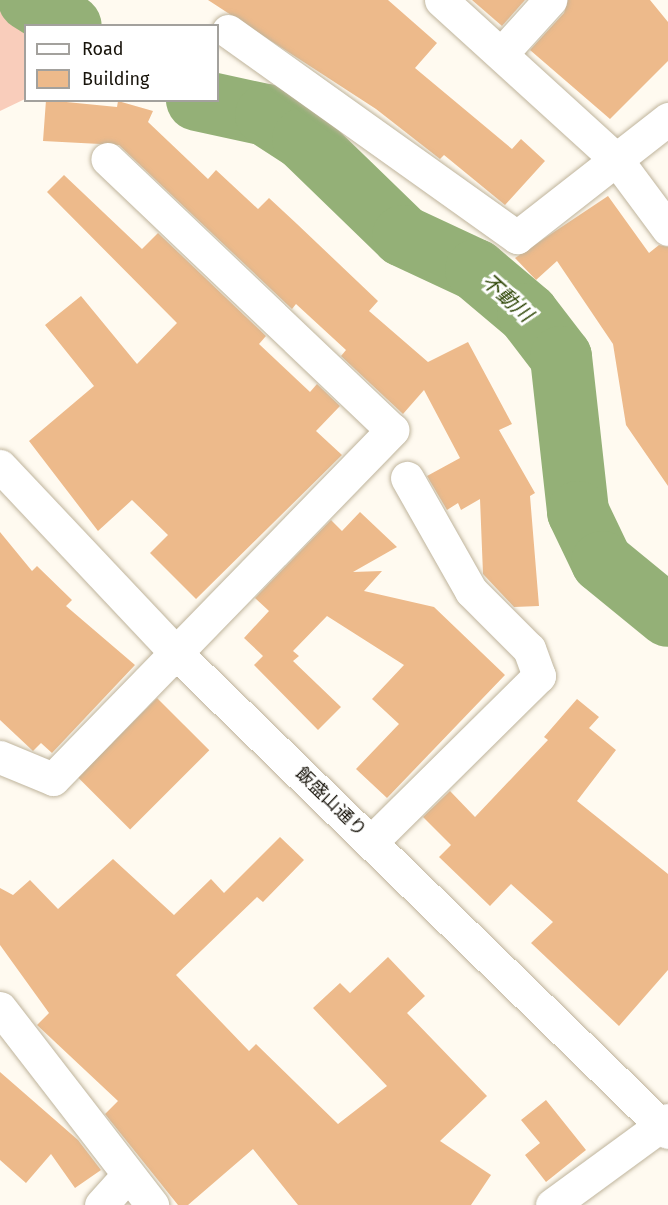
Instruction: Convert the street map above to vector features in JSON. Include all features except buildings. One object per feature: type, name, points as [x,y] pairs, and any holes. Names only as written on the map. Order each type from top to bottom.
[{"type":"street","points":[[441,0],[616,159],[668,229]]},
{"type":"street","points":[[502,53],[550,0]]},
{"type":"street","points":[[228,31],[517,237],[668,119]]},
{"type":"street","points":[[0,758],[53,779],[392,430],[107,159]]},
{"type":"street","name":"飯盛山通り","points":[[0,466],[175,652],[666,1126]]},
{"type":"street","points":[[372,841],[539,676],[529,649],[471,591],[407,478]]},
{"type":"street","points":[[0,1008],[126,1177],[152,1205]]},
{"type":"street","points":[[552,1205],[666,1126]]},
{"type":"street","points":[[101,1205],[126,1177]]},
{"type":"shaded area","points":[[0,2],[38,24],[24,24],[24,99],[0,111]]},
{"type":"waterway","name":"不動川","points":[[29,0],[68,24]]},
{"type":"waterway","name":"不動川","points":[[206,102],[266,115],[303,139],[403,236],[476,270],[528,314],[561,357],[578,512],[602,562],[668,616]]}]
